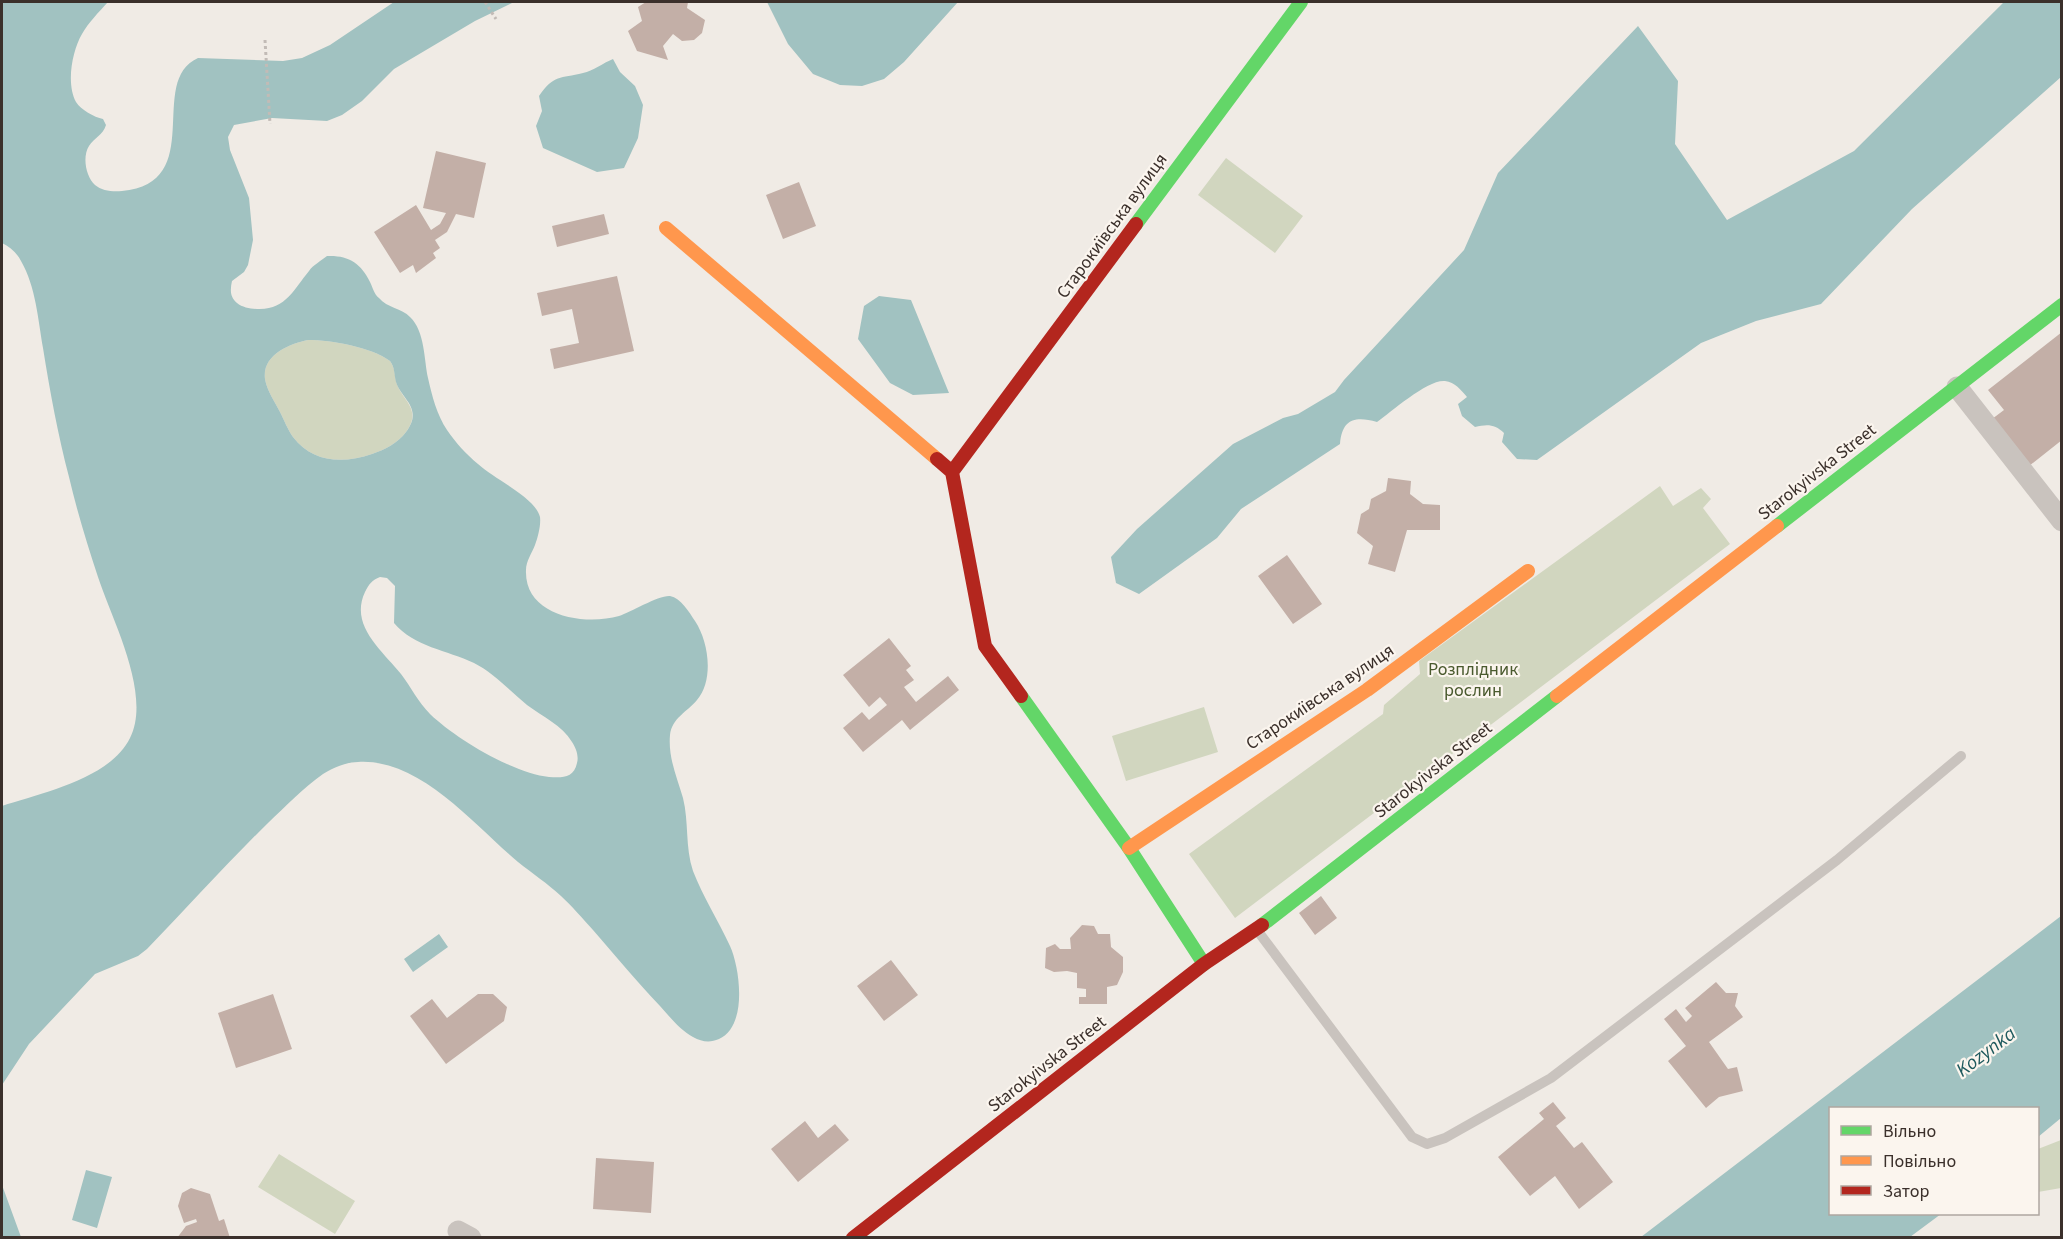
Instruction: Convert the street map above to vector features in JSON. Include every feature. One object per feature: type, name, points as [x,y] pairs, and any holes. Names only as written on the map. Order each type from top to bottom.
[{"type":"street","name":"Старокиївська вулиця","points":[[952,471],[1301,2]]},
{"type":"street","points":[[666,228],[952,471],[985,646],[1129,848],[1204,964]]},
{"type":"street","name":"Starokyivska Street","points":[[853,1238],[1204,964],[1256,930],[2061,305]]},
{"type":"street","points":[[1956,387],[2061,521]]},
{"type":"street","name":"Старокиївська вулиця","points":[[1129,848],[1366,690],[1528,571]]},
{"type":"lane","points":[[1256,930],[1412,1137],[1427,1144],[1445,1138],[1551,1078],[1837,860],[1961,756]]},
{"type":"path","points":[[485,2],[496,19]]},
{"type":"path","points":[[266,40],[270,124]]},
{"type":"green space","points":[[1226,158],[1303,216],[1275,253],[1198,195]]},
{"type":"green space","points":[[308,340],[350,345],[390,361],[398,387],[412,413],[410,425],[399,440],[372,454],[340,460],[319,456],[301,446],[293,437],[267,388],[265,371],[272,357],[278,352],[293,344]]},
{"type":"green space","name":"Розплідник рослин","points":[[1660,486],[1673,506],[1701,488],[1711,499],[1703,508],[1730,544],[1235,918],[1189,854],[1383,714],[1384,705],[1420,674],[1419,661]]},
{"type":"green space","points":[[1204,707],[1218,752],[1126,781],[1112,736]]},
{"type":"green space","points":[[2061,1140],[2061,1188],[2039,1192],[2039,1149]]},
{"type":"green space","points":[[279,1154],[355,1201],[335,1234],[258,1187]]},
{"type":"water","points":[[2,2],[108,2],[87,26],[78,41],[73,58],[71,86],[76,102],[81,108],[103,119],[106,125],[87,151],[85,161],[87,172],[98,187],[104,190],[122,191],[148,184],[163,170],[170,151],[176,87],[183,70],[198,58],[283,61],[302,58],[330,45],[394,2],[514,2],[475,21],[394,69],[362,101],[342,115],[327,121],[272,118],[234,125],[228,137],[230,150],[249,198],[253,240],[248,265],[244,272],[232,281],[231,293],[235,301],[242,306],[254,309],[269,308],[277,306],[289,297],[311,269],[327,256],[341,257],[358,265],[377,296],[386,304],[407,314],[419,330],[435,405],[450,435],[485,470],[522,495],[537,510],[540,517],[539,531],[526,570],[528,586],[535,598],[545,607],[559,614],[589,620],[619,616],[665,596],[674,597],[681,602],[690,614],[704,639],[708,672],[697,700],[680,716],[671,729],[670,752],[685,807],[693,871],[730,946],[737,968],[738,1010],[728,1032],[719,1039],[706,1041],[696,1039],[684,1031],[565,900],[445,797],[403,771],[381,764],[353,762],[327,772],[302,791],[252,838],[147,949],[138,956],[95,974],[29,1044],[2,1085],[2,806],[73,783],[107,764],[130,738],[136,720],[136,700],[128,657],[98,577],[72,490],[54,413],[36,304],[30,282],[17,255],[2,243]],"holes":[[[308,340],[350,345],[390,361],[396,382],[410,404],[413,416],[411,424],[399,440],[372,454],[340,460],[319,456],[301,446],[293,437],[267,388],[265,371],[272,357],[278,352],[293,344]],[[380,577],[387,578],[395,586],[394,623],[411,638],[481,667],[527,705],[558,726],[576,749],[578,760],[573,772],[563,777],[549,777],[519,769],[470,744],[430,714],[401,674],[377,647],[365,627],[361,616],[361,604],[371,583]]]},
{"type":"water","points":[[767,2],[958,2],[904,62],[884,79],[862,86],[840,85],[813,74],[788,44]]},
{"type":"water","points":[[2004,2],[2061,2],[2061,77],[1912,209],[1821,304],[1756,321],[1701,343],[1537,460],[1517,459],[1502,442],[1504,433],[1501,430],[1483,425],[1475,427],[1462,416],[1458,404],[1467,397],[1455,385],[1445,381],[1429,385],[1377,422],[1362,419],[1351,421],[1344,429],[1340,444],[1241,509],[1217,538],[1139,594],[1116,583],[1111,557],[1137,529],[1233,444],[1283,418],[1298,414],[1335,392],[1464,250],[1498,173],[1638,26],[1678,81],[1675,144],[1727,220],[1854,151]]},
{"type":"water","points":[[613,59],[620,72],[635,86],[643,105],[638,138],[624,168],[597,172],[543,148],[536,126],[542,111],[539,96],[553,81],[587,72]]},
{"type":"water","points":[[879,296],[911,300],[949,393],[913,395],[890,383],[858,339],[864,306]]},
{"type":"water","name":"Kozynka","points":[[2061,916],[2061,1118],[2039,1136],[2039,1107],[1829,1107],[1829,1215],[1940,1215],[1910,1237],[1641,1237]]},
{"type":"water","points":[[439,934],[448,947],[413,972],[404,959]]},
{"type":"water","points":[[86,1170],[112,1177],[97,1228],[72,1220]]},
{"type":"water","points":[[2,1185],[21,1237],[2,1237]]},
{"type":"building","points":[[646,2],[688,2],[687,8],[705,20],[702,33],[694,40],[682,41],[673,34],[663,46],[668,60],[637,51],[628,31],[642,21],[638,7]]},
{"type":"building","points":[[436,151],[486,163],[474,218],[456,214],[447,232],[435,240],[440,248],[433,253],[436,258],[416,273],[413,265],[400,273],[374,232],[416,205],[431,230],[440,224],[446,213],[423,208]]},
{"type":"building","points":[[799,182],[816,226],[783,239],[766,195]]},
{"type":"building","points":[[604,214],[609,234],[557,247],[552,226]]},
{"type":"building","points":[[617,276],[634,351],[554,369],[550,349],[579,343],[572,309],[542,316],[537,293]]},
{"type":"building","points":[[2062,332],[2062,440],[2029,466],[1992,419],[2004,410],[1988,390]]},
{"type":"building","points":[[1388,478],[1411,481],[1410,494],[1423,504],[1440,505],[1440,530],[1407,530],[1395,572],[1368,564],[1373,546],[1357,533],[1361,514],[1369,509],[1371,499],[1386,491]]},
{"type":"building","points":[[1287,555],[1322,604],[1293,624],[1258,576]]},
{"type":"building","points":[[889,638],[911,666],[906,670],[914,680],[904,687],[916,702],[948,676],[959,690],[910,730],[902,720],[863,752],[843,728],[862,712],[869,720],[887,705],[880,697],[869,707],[843,675]]},
{"type":"building","points":[[1321,896],[1337,918],[1315,935],[1299,913]]},
{"type":"building","points":[[1082,925],[1094,926],[1098,934],[1110,934],[1111,947],[1123,957],[1123,972],[1117,985],[1107,987],[1107,1004],[1079,1004],[1079,997],[1086,997],[1086,989],[1077,988],[1077,973],[1054,972],[1045,968],[1046,948],[1055,944],[1060,949],[1071,949],[1070,938]]},
{"type":"building","points":[[891,960],[918,995],[884,1021],[857,986]]},
{"type":"building","points":[[1716,982],[1726,993],[1738,993],[1735,1006],[1743,1017],[1709,1042],[1728,1069],[1737,1067],[1743,1091],[1719,1097],[1706,1108],[1668,1061],[1686,1046],[1664,1019],[1676,1009],[1686,1022],[1692,1016],[1685,1008]]},
{"type":"building","points":[[273,994],[292,1049],[236,1068],[218,1013]]},
{"type":"building","points":[[478,994],[493,994],[507,1007],[504,1021],[446,1064],[410,1016],[432,999],[447,1018]]},
{"type":"building","points":[[1553,1102],[1566,1118],[1556,1126],[1574,1148],[1582,1142],[1613,1182],[1579,1209],[1555,1176],[1530,1196],[1498,1157],[1544,1119],[1539,1113]]},
{"type":"building","points":[[805,1121],[818,1138],[835,1124],[849,1140],[798,1182],[771,1149]]},
{"type":"building","points":[[596,1158],[654,1162],[651,1213],[593,1209]]},
{"type":"building","points":[[191,1188],[210,1194],[219,1221],[224,1219],[230,1238],[177,1238],[186,1226],[197,1222],[196,1219],[184,1223],[178,1206],[182,1193]]},
{"type":"traffic: fast","points":[[1136,224],[1301,2]]},
{"type":"traffic: fast","points":[[1777,526],[2062,305]]},
{"type":"traffic: fast","points":[[1021,696],[1129,848],[1204,964]]},
{"type":"traffic: fast","points":[[1262,925],[1557,696]]},
{"type":"traffic: slow","points":[[666,228],[937,459]]},
{"type":"traffic: slow","points":[[1557,696],[1777,526]]},
{"type":"traffic: slow","points":[[1129,848],[1367,690],[1528,571]]},
{"type":"traffic: jam","points":[[952,472],[1136,224]]},
{"type":"traffic: jam","points":[[937,459],[952,472],[985,646],[1021,696]]},
{"type":"traffic: jam","points":[[853,1238],[1204,964],[1262,925]]}]
